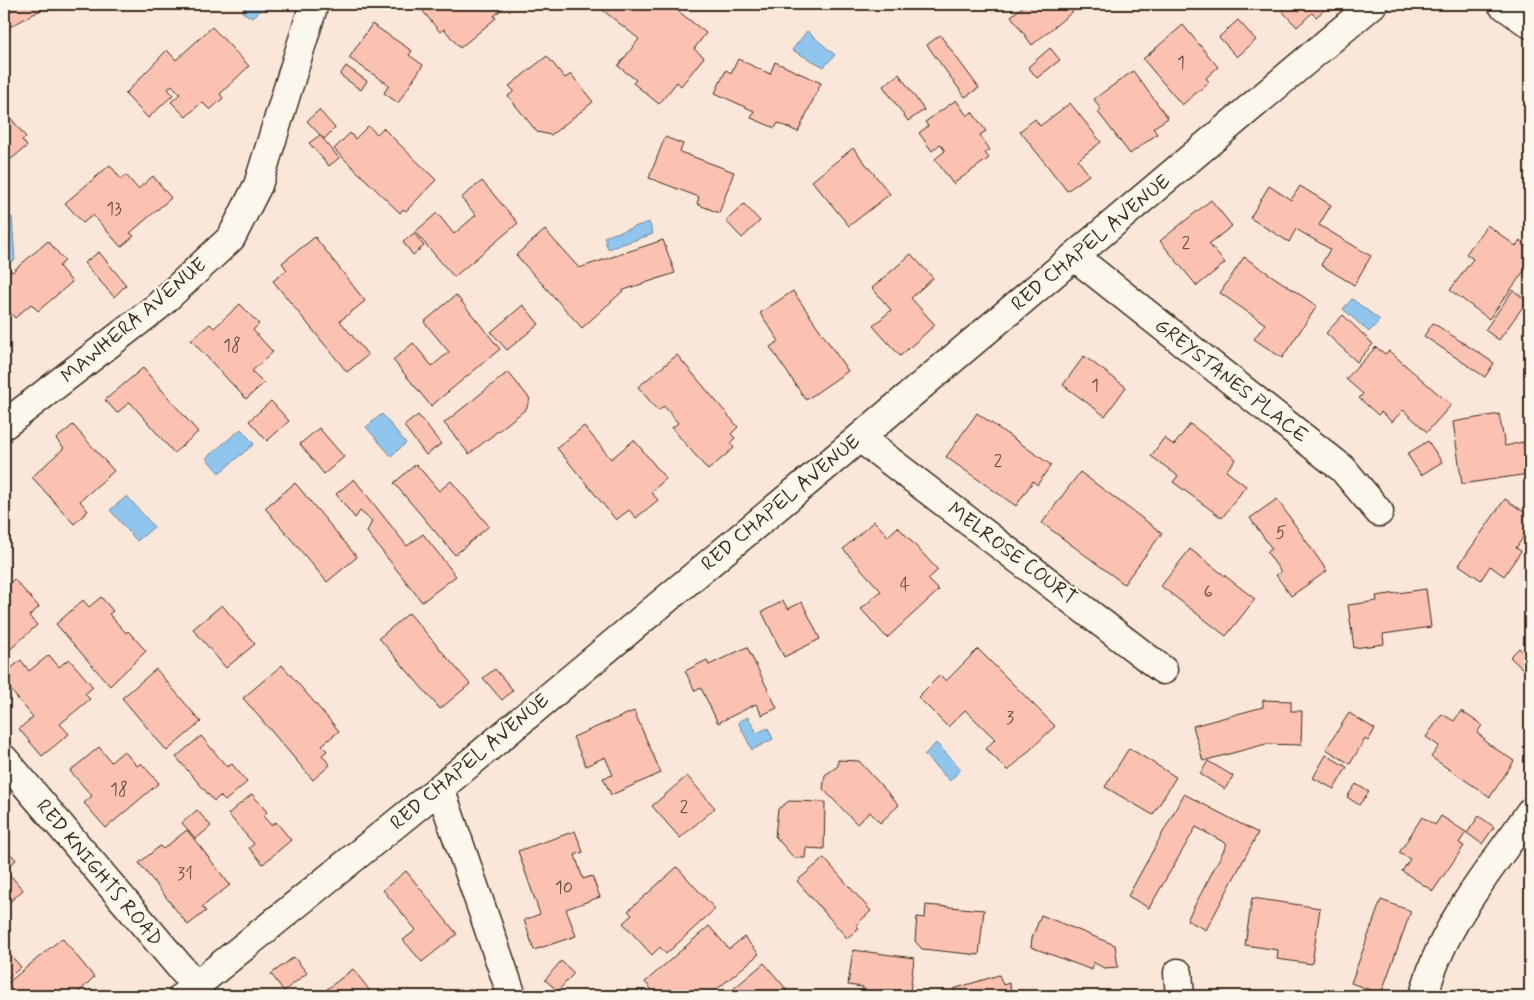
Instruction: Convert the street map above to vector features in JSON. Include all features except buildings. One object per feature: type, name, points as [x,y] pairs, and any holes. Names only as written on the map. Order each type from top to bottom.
[{"type":"street","name":"MAWHERA AVENUE","points":[[4,426],[157,307],[231,238],[258,185],[314,4]]},
{"type":"street","name":"RED CHAPEL AVENUE","points":[[189,991],[440,788],[860,438],[1373,4]]},
{"type":"street","points":[[1502,4],[1530,24]]},
{"type":"street","name":"GREYSTANES PLACE","points":[[1075,257],[1343,470],[1379,512]]},
{"type":"street","name":"MELROSE COURT","points":[[860,438],[1163,670]]},
{"type":"street","name":"RED KNIGHTS ROAD","points":[[4,759],[189,991]]},
{"type":"street","points":[[440,788],[512,996]]},
{"type":"street","points":[[1424,996],[1428,981],[1453,925],[1530,812]]},
{"type":"water","points":[[242,4],[268,4],[252,18],[242,12],[244,7]]},
{"type":"water","points":[[807,31],[835,55],[824,67],[792,50]]},
{"type":"water","points":[[4,217],[12,217],[15,260],[4,263]]},
{"type":"water","points":[[649,222],[653,234],[608,249],[604,237]]},
{"type":"water","points":[[1352,299],[1380,320],[1369,332],[1343,309]]},
{"type":"water","points":[[382,414],[406,443],[391,456],[366,427]]},
{"type":"water","points":[[241,429],[254,444],[219,473],[206,458]]},
{"type":"water","points":[[127,496],[154,527],[137,541],[110,510]]},
{"type":"water","points":[[748,717],[757,733],[768,728],[773,739],[752,750],[738,722]]},
{"type":"water","points":[[936,743],[961,769],[950,781],[924,755]]}]
